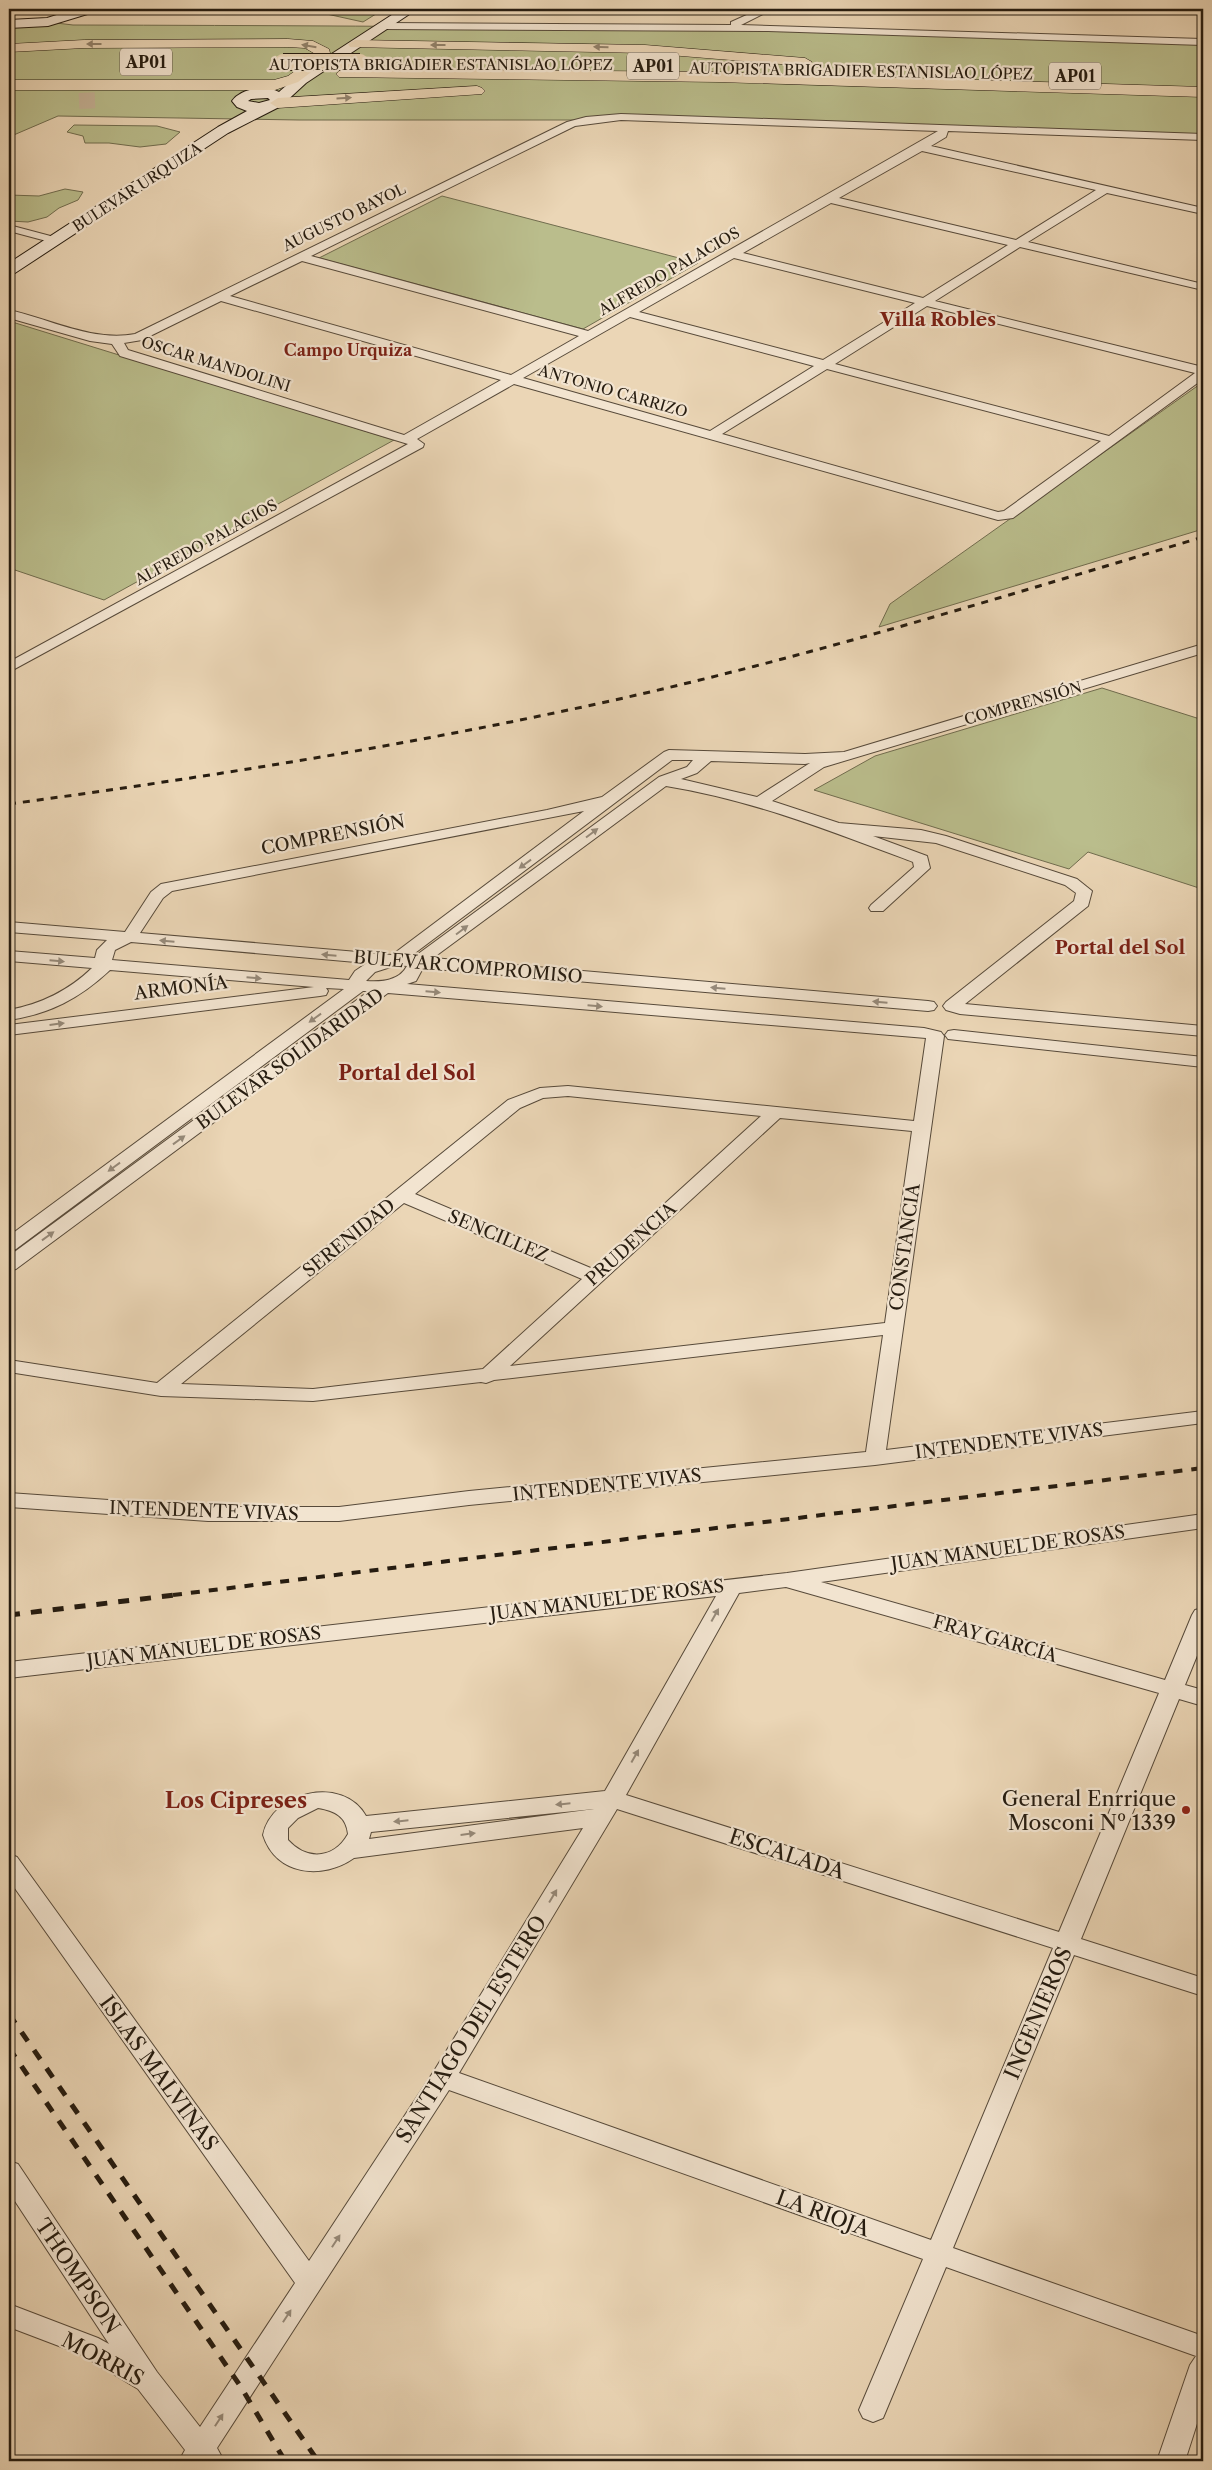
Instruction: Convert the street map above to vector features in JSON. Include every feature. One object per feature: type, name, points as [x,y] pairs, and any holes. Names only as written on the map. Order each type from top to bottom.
[{"type":"highway","points":[[9,48],[84,44],[288,43],[308,44],[324,52],[324,57],[293,79],[275,85],[9,85]]},
{"type":"highway","points":[[354,44],[645,49],[824,64]]},
{"type":"highway","name":"AUTOPISTA BRIGADIER ESTANISLAO LÓPEZ","points":[[266,68],[283,62],[360,62],[946,72],[1203,81]]},
{"type":"highway","name":"AUTOPISTA BRIGADIER ESTANISLAO LÓPEZ","points":[[12,66],[266,68],[344,74],[515,74],[818,80],[1203,92]]},
{"type":"highway","points":[[880,67],[946,72]]},
{"type":"highway","points":[[126,100],[191,96],[268,99],[582,86],[818,80]]},
{"type":"highway","points":[[9,97],[81,96]]},
{"type":"highway","points":[[101,96],[158,98]]},
{"type":"highway","points":[[191,96],[241,104]]},
{"type":"highway","points":[[142,100],[158,98]]},
{"type":"main road","points":[[9,24],[48,22],[89,9]]},
{"type":"main road","name":"BULEVAR URQUIZA","points":[[9,264],[52,239],[410,9]]},
{"type":"main road","name":"BULEVAR URQUIZA","points":[[9,270],[52,239],[237,117],[242,110],[239,100],[241,98],[268,99],[301,80]]},
{"type":"street","points":[[730,28],[768,9]]},
{"type":"street","points":[[385,26],[730,28],[1202,42]]},
{"type":"street","points":[[586,120],[621,118],[944,127],[1203,137]]},
{"type":"street","name":"AUGUSTO BAYOL","points":[[116,341],[138,337],[571,124],[586,120]]},
{"type":"street","name":"ALFREDO PALACIOS","points":[[9,668],[411,442],[511,380],[589,335],[942,136],[944,127]]},
{"type":"street","points":[[921,147],[1203,211]]},
{"type":"street","points":[[711,436],[1105,189]]},
{"type":"street","points":[[830,199],[1203,287]]},
{"type":"street","points":[[9,228],[52,239]]},
{"type":"street","points":[[733,254],[1203,372]]},
{"type":"street","points":[[300,257],[589,335]]},
{"type":"street","name":"ANTONIO CARRIZO","points":[[220,297],[998,516],[1008,515],[1110,440]]},
{"type":"street","points":[[629,313],[1110,440],[1203,372]]},
{"type":"street","name":"OSCAR MANDOLINI","points":[[9,314],[94,338],[116,341],[124,353],[411,442]]},
{"type":"street","name":"COMPRENSIÓN","points":[[758,803],[819,764],[1094,683],[1203,648]]},
{"type":"street","name":"BULEVAR SOLIDARIDAD","points":[[9,1245],[359,986],[357,979],[363,972],[373,966],[394,961],[612,800],[669,755],[707,756]]},
{"type":"street","points":[[664,780],[692,770],[707,756]]},
{"type":"street","name":"COMPRENSIÓN","points":[[707,756],[805,759],[843,756]]},
{"type":"street","points":[[635,782],[664,780],[707,786],[837,828],[921,859],[922,868],[877,908]]},
{"type":"street","name":"BULEVAR SOLIDARIDAD","points":[[9,1265],[384,988],[410,977],[418,962],[664,780]]},
{"type":"street","name":"COMPRENSIÓN","points":[[129,938],[157,895],[167,887],[547,815],[612,800]]},
{"type":"street","points":[[837,828],[920,835],[940,839],[1071,882],[1084,891],[1082,903],[956,1008]]},
{"type":"street","name":"BULEVAR COMPROMISO","points":[[9,927],[956,1008]]},
{"type":"street","points":[[9,1015],[35,1012],[65,998],[91,979],[105,965],[102,958],[104,950],[114,942],[129,938]]},
{"type":"street","name":"BULEVAR COMPROMISO","points":[[9,956],[929,1035],[954,1035]]},
{"type":"street","name":"ARMONÍA","points":[[9,1030],[359,986]]},
{"type":"street","points":[[928,1006],[914,1013],[912,1018],[913,1024],[929,1035]]},
{"type":"street","points":[[956,1008],[1203,1031]]},
{"type":"street","points":[[954,1035],[962,1033],[970,1024],[966,1013],[956,1008]]},
{"type":"street","name":"CONSTANCIA","points":[[875,1458],[922,1127],[929,1035]]},
{"type":"street","points":[[954,1035],[1203,1062]]},
{"type":"street","name":"SERENIDAD","points":[[161,1390],[514,1104],[540,1093],[568,1091],[922,1127]]},
{"type":"street","name":"PRUDENCIA","points":[[486,1377],[776,1112]]},
{"type":"street","name":"SENCILLEZ","points":[[402,1195],[595,1277]]},
{"type":"street","points":[[9,1366],[161,1390],[313,1395],[486,1377],[893,1328]]},
{"type":"street","name":"INTENDENTE VIVAS","points":[[9,1500],[208,1514],[339,1514],[469,1498],[875,1458],[1203,1416]]},
{"type":"street","name":"JUAN MANUEL DE ROSAS","points":[[9,1670],[787,1580],[1203,1521]]},
{"type":"street","name":"FRAY GARCÍA","points":[[787,1580],[1203,1698]]},
{"type":"street","name":"SANTIAGO DEL ESTERO","points":[[201,2457],[309,2282],[442,2078],[606,1808],[732,1586]]},
{"type":"street","name":"INGENIEROS","points":[[872,2410],[1203,1615]]},
{"type":"street","name":"ESCALADA","points":[[606,1808],[350,1850],[330,1861],[306,1862],[286,1854],[276,1838],[276,1829],[287,1812],[301,1804],[318,1800],[341,1804],[350,1810],[360,1825],[606,1808],[1067,1943],[1203,1987]]},
{"type":"street","points":[[350,1850],[360,1834],[360,1825]]},
{"type":"street","name":"ISLAS MALVINAS","points":[[9,1863],[309,2282]]},
{"type":"street","name":"LA RIOJA","points":[[442,2078],[1203,2347]]},
{"type":"street","name":"THOMPSON","points":[[9,2171],[148,2381]]},
{"type":"street","name":"MORRIS","points":[[9,2315],[89,2346],[148,2381],[201,2457]]},
{"type":"street","points":[[1171,2461],[1203,2365]]},
{"type":"green space","points":[[304,9],[384,9],[363,22]]},
{"type":"green space","points":[[48,22],[73,25],[497,27],[780,31],[1203,42],[1203,137],[621,117],[586,120],[299,120],[58,116],[9,137],[9,24]]},
{"type":"green space","points":[[74,125],[157,126],[180,132],[166,144],[140,147],[109,143],[85,143],[83,136],[67,132]]},
{"type":"green space","points":[[65,189],[83,192],[78,200],[59,208],[47,217],[28,222],[9,221],[9,195],[39,196]]},
{"type":"green space","points":[[442,196],[698,263],[583,329],[319,258]]},
{"type":"green space","points":[[9,321],[394,440],[104,600],[9,568]]},
{"type":"green space","points":[[1203,382],[1203,529],[879,627],[890,604]]},
{"type":"green space","points":[[1102,688],[1203,720],[1203,884],[1199,888],[1088,852],[1069,869],[814,790],[875,756]]},
{"type":"tunnel","points":[[79,101],[99,100]]},
{"type":"railway","points":[[9,804],[242,770],[397,744],[628,697],[845,642],[1203,537]]},
{"type":"railway","points":[[173,1595],[1203,1468]]},
{"type":"railway","points":[[9,1615],[183,1594]]},
{"type":"railway","points":[[9,2014],[318,2461]]},
{"type":"railway","points":[[9,2048],[241,2387],[285,2461]]},
{"type":"place","name":"General Enrrique Mosconi Nº 1339","points":[[1186,1810]]},
{"type":"district","name":"Villa Robles","points":[[938,319]]},
{"type":"district","name":"Campo Urquiza","points":[[348,350]]},
{"type":"district","name":"Portal del Sol","points":[[1120,947]]},
{"type":"district","name":"Portal del Sol","points":[[407,1073]]},
{"type":"district","name":"Los Cipreses","points":[[236,1800]]}]
